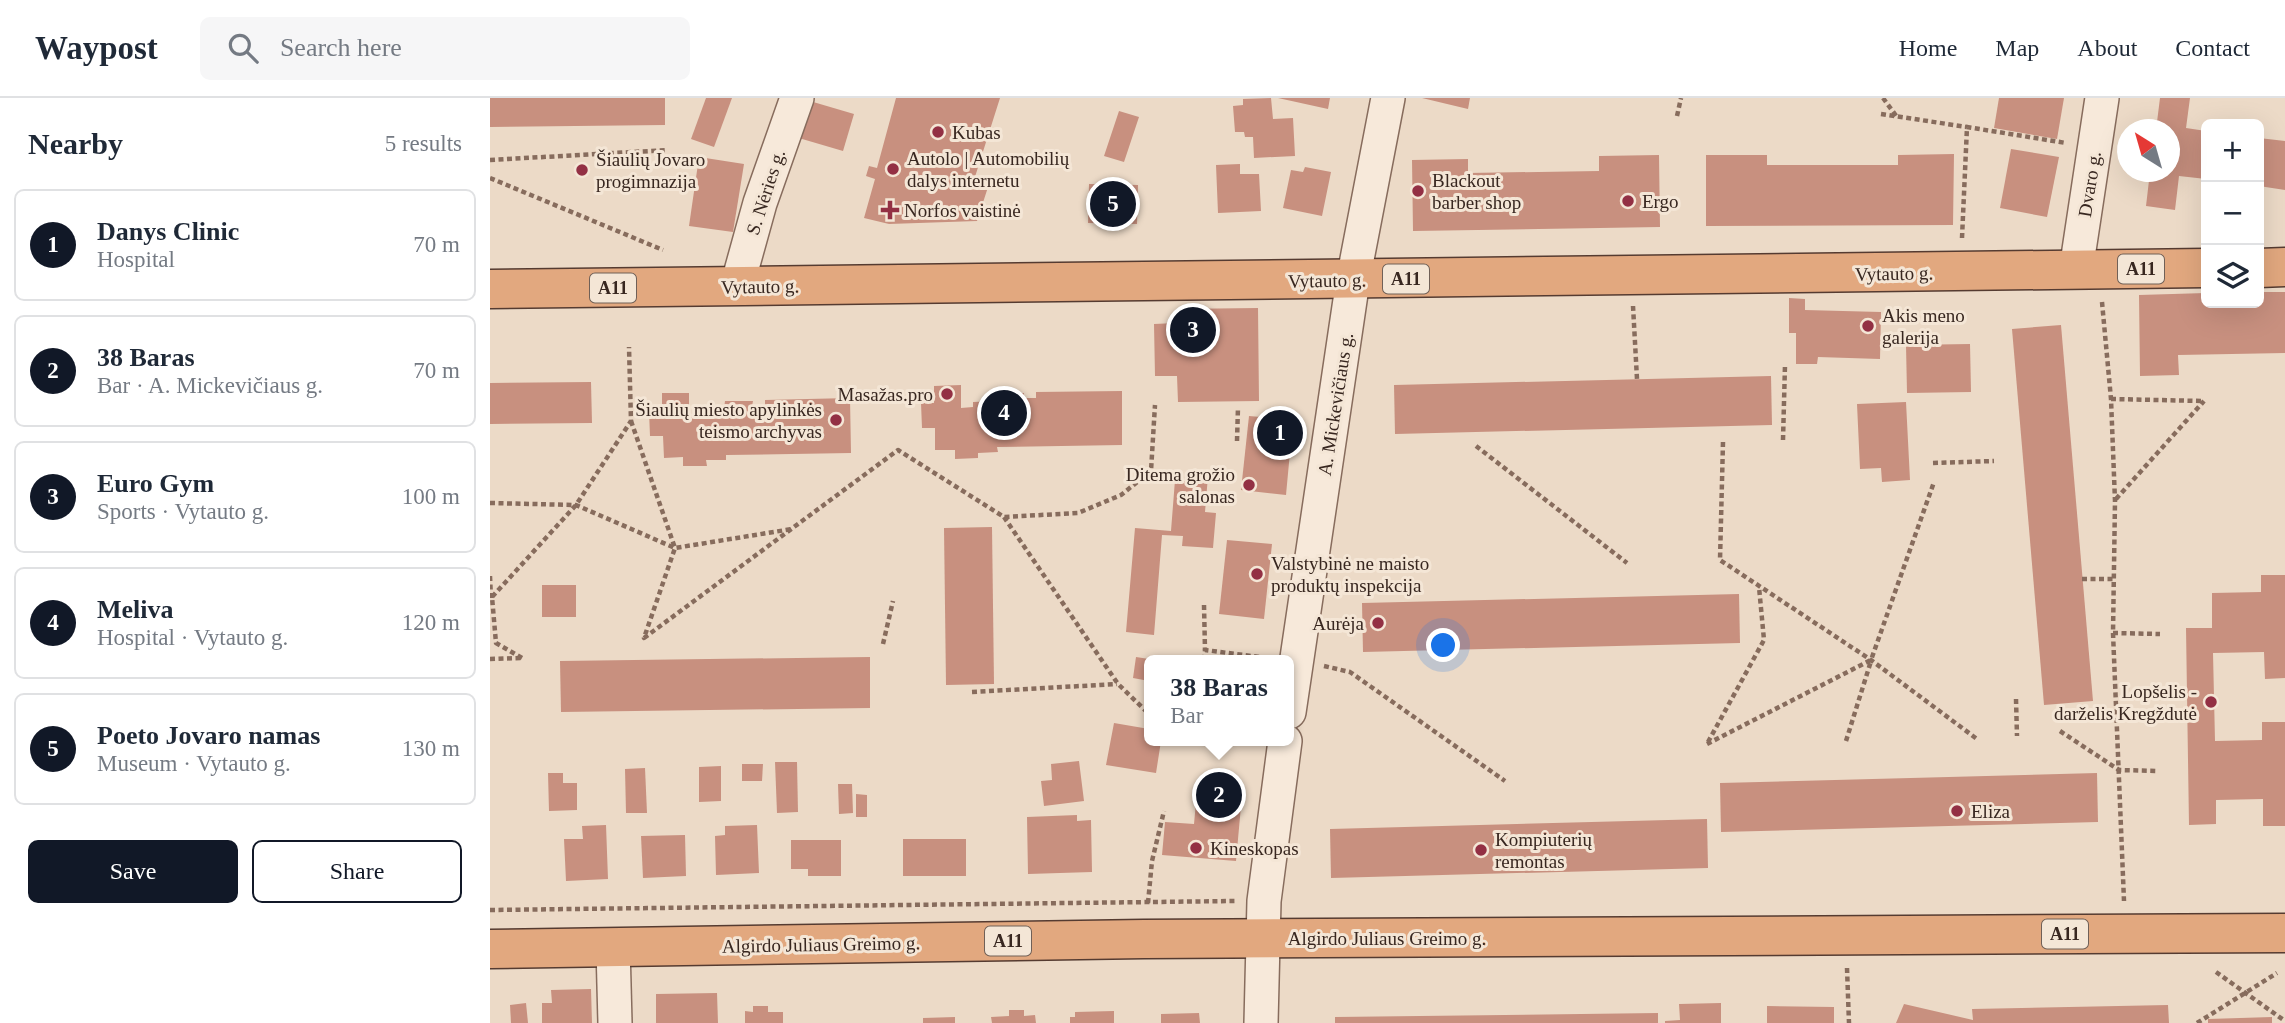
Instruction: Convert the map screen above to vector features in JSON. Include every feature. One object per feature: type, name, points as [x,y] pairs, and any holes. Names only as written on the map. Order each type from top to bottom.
[{"type":"highway","points":[[2264,268],[2285,267]]},
{"type":"highway","name":"Vytauto g.","points":[[490,289],[2201,268]]},
{"type":"highway","name":"Algirdo Juliaus Greimo g.","points":[[490,949],[1262,939],[2285,933]]},
{"type":"street","name":"S. Nėries g.","points":[[737,286],[760,203],[797,98]]},
{"type":"street","name":"A. Mickevičiaus g.","points":[[1294,680],[1353,280],[1388,98]]},
{"type":"street","name":"Dvaro g.","points":[[2087,270],[2095,148],[2102,98]]},
{"type":"street","points":[[1261,1023],[1264,901],[1284,746]]},
{"type":"street","points":[[612,947],[615,1023]]},
{"type":"path","points":[[1677,116],[1681,98]]},
{"type":"path","points":[[1883,98],[1898,117]]},
{"type":"path","points":[[1881,114],[2095,148]]},
{"type":"path","points":[[1961,272],[1967,127]]},
{"type":"path","points":[[490,160],[668,150]]},
{"type":"path","points":[[490,178],[663,250]]},
{"type":"path","points":[[2087,270],[2111,399],[2115,501],[2113,633],[2125,934]]},
{"type":"path","points":[[1632,276],[1637,379]]},
{"type":"path","points":[[629,348],[631,421],[675,548],[644,638],[898,450],[1004,517],[1118,684],[1144,709]]},
{"type":"path","points":[[1783,440],[1785,365]]},
{"type":"path","points":[[2111,399],[2204,401],[2115,501]]},
{"type":"path","points":[[1004,517],[1078,513],[1121,495],[1152,471],[1154,405]]},
{"type":"path","points":[[1237,441],[1238,407]]},
{"type":"path","points":[[491,598],[576,505],[631,421]]},
{"type":"path","points":[[1723,442],[1720,560],[1871,660],[1977,738]]},
{"type":"path","points":[[1476,446],[1627,563]]},
{"type":"path","points":[[1933,463],[1994,461]]},
{"type":"path","points":[[1846,741],[1871,660],[1934,482]]},
{"type":"path","points":[[490,503],[576,505],[675,548],[793,529]]},
{"type":"path","points":[[490,576],[496,643],[522,658],[490,659]]},
{"type":"path","points":[[2082,579],[2114,579]]},
{"type":"path","points":[[1759,586],[1764,640],[1707,744],[1871,660]]},
{"type":"path","points":[[884,644],[893,601]]},
{"type":"path","points":[[1204,605],[1204,655]]},
{"type":"path","points":[[2113,633],[2161,634]]},
{"type":"path","points":[[1205,650],[1247,655]]},
{"type":"path","points":[[1294,661],[1350,672],[1505,781]]},
{"type":"path","points":[[972,692],[1118,684]]},
{"type":"path","points":[[2016,699],[2017,736]]},
{"type":"path","points":[[2060,732],[2119,770],[2158,771]]},
{"type":"path","points":[[1151,888],[1152,861],[1164,811]]},
{"type":"path","points":[[1846,936],[1849,1023]]},
{"type":"path","points":[[2216,972],[2285,1021]]},
{"type":"path","points":[[2197,1023],[2277,973]]},
{"type":"building","points":[[490,98],[665,98],[665,125],[490,127]]},
{"type":"building","points":[[706,98],[732,98],[714,147],[691,139]]},
{"type":"building","name":"Kubas","points":[[896,98],[1000,98],[974,180],[989,184],[977,221],[889,224],[864,218],[875,179],[866,176],[869,166],[877,168]]},
{"type":"building","points":[[1271,98],[1273,119],[1293,118],[1295,156],[1254,158],[1253,137],[1245,137],[1244,132],[1235,132],[1233,106],[1243,105],[1243,99]]},
{"type":"building","points":[[1278,98],[1330,98],[1328,109]]},
{"type":"building","points":[[1422,98],[1470,98],[1468,109]]},
{"type":"building","points":[[1999,98],[2064,98],[2057,139],[1994,128]]},
{"type":"building","points":[[2160,98],[2190,98],[2186,128],[2201,130],[2201,178],[2180,176],[2180,119],[2157,119]]},
{"type":"building","points":[[803,99],[854,114],[843,151],[792,136]]},
{"type":"building","points":[[1119,111],[1139,117],[1124,162],[1104,156]]},
{"type":"building","points":[[2264,139],[2285,141],[2285,190],[2264,187]]},
{"type":"building","points":[[2011,149],[2059,157],[2047,217],[2000,208]]},
{"type":"building","points":[[1954,154],[1953,225],[1706,226],[1706,155],[1767,155],[1767,165],[1898,165],[1898,155]]},
{"type":"building","points":[[1659,155],[1660,227],[1413,231],[1412,160],[1468,159],[1468,173],[1599,171],[1599,156]]},
{"type":"building","points":[[699,157],[744,164],[733,232],[689,226]]},
{"type":"building","points":[[1240,164],[1240,174],[1259,174],[1261,211],[1218,213],[1216,165]]},
{"type":"building","points":[[1305,167],[1331,172],[1322,216],[1283,208],[1291,170],[1303,172]]},
{"type":"building","points":[[2149,182],[2178,182],[2175,210],[2146,206]]},
{"type":"building","points":[[1089,184],[1138,185],[1137,224],[1088,223]]},
{"type":"building","points":[[2264,292],[2285,292],[2285,353],[2178,355],[2179,375],[2140,376],[2139,295],[2201,293],[2201,308],[2264,308]]},
{"type":"building","points":[[1789,298],[1805,299],[1805,310],[1881,312],[1880,359],[1818,357],[1817,364],[1796,364],[1796,333],[1789,333]]},
{"type":"building","points":[[1258,308],[1259,401],[1178,402],[1177,376],[1155,376],[1154,324],[1176,323],[1176,309]]},
{"type":"building","points":[[2061,325],[2093,701],[2044,705],[2012,329]]},
{"type":"building","points":[[1970,344],[1971,392],[1907,393],[1906,345]]},
{"type":"building","points":[[1771,376],[1772,425],[1395,434],[1394,385]]},
{"type":"building","points":[[591,382],[592,423],[490,424],[490,383]]},
{"type":"building","points":[[961,385],[961,408],[973,407],[973,402],[996,401],[996,393],[1024,393],[1024,398],[1036,398],[1036,392],[1122,391],[1122,445],[997,447],[998,452],[978,453],[978,458],[955,459],[955,450],[935,450],[935,428],[922,428],[921,403],[934,403],[934,386]]},
{"type":"building","points":[[662,393],[689,393],[689,415],[701,415],[701,409],[724,409],[725,401],[753,401],[752,406],[765,406],[765,400],[850,398],[851,453],[726,455],[726,460],[706,460],[707,466],[683,466],[683,457],[664,458],[663,436],[650,436],[649,411],[662,411]]},
{"type":"building","points":[[1906,402],[1910,480],[1882,482],[1881,468],[1860,469],[1857,404]]},
{"type":"building","points":[[1249,416],[1293,420],[1286,495],[1241,490]]},
{"type":"building","points":[[1193,475],[1208,476],[1205,512],[1216,513],[1213,548],[1182,546],[1183,536],[1162,535],[1154,635],[1126,632],[1135,528],[1171,531],[1175,480],[1193,482]]},
{"type":"building","points":[[992,527],[994,684],[946,685],[944,528]]},
{"type":"building","points":[[1227,540],[1272,544],[1264,619],[1219,614]]},
{"type":"building","points":[[2261,575],[2285,575],[2285,678],[2265,679],[2264,652],[2213,653],[2215,741],[2262,740],[2262,722],[2285,722],[2285,826],[2263,826],[2263,799],[2216,800],[2216,824],[2189,825],[2186,628],[2212,628],[2212,593],[2261,592]]},
{"type":"building","points":[[542,585],[576,585],[576,617],[542,617]]},
{"type":"building","points":[[1739,594],[1740,643],[1363,652],[1362,603]]},
{"type":"building","points":[[870,657],[870,708],[561,712],[560,661]]},
{"type":"building","points":[[1136,657],[1144,658],[1144,680],[1133,678]]},
{"type":"building","points":[[1114,723],[1144,728],[1144,746],[1160,746],[1156,773],[1106,765]]},
{"type":"building","points":[[1079,761],[1084,801],[1044,806],[1041,781],[1052,780],[1051,764]]},
{"type":"building","points":[[775,762],[797,762],[798,812],[777,813]]},
{"type":"building","points":[[742,764],[763,764],[762,781],[742,781]]},
{"type":"building","points":[[721,766],[721,801],[699,802],[699,767]]},
{"type":"building","points":[[645,768],[647,813],[626,813],[625,769]]},
{"type":"building","points":[[548,773],[563,773],[563,783],[577,783],[577,810],[549,811]]},
{"type":"building","points":[[2097,773],[2098,822],[1721,832],[1720,783]]},
{"type":"building","points":[[1198,780],[1243,784],[1236,861],[1162,855],[1165,822],[1194,824]]},
{"type":"building","points":[[838,784],[852,784],[853,813],[839,814]]},
{"type":"building","points":[[856,794],[867,795],[867,817],[856,817]]},
{"type":"building","points":[[1077,815],[1077,821],[1091,820],[1092,872],[1028,874],[1027,817]]},
{"type":"building","points":[[1707,819],[1708,868],[1331,878],[1330,829]]},
{"type":"building","points":[[606,825],[608,879],[566,881],[564,839],[583,839],[582,826]]},
{"type":"building","points":[[757,825],[759,873],[716,875],[715,836],[725,835],[725,826]]},
{"type":"building","points":[[685,835],[686,876],[643,878],[641,836]]},
{"type":"building","points":[[903,839],[966,839],[966,876],[903,876]]},
{"type":"building","points":[[791,840],[841,840],[841,876],[808,876],[808,869],[791,869]]},
{"type":"building","points":[[591,989],[592,1023],[542,1023],[542,1003],[552,1003],[551,990]]},
{"type":"building","points":[[717,993],[718,1023],[656,1023],[656,994]]},
{"type":"building","points":[[526,1003],[528,1023],[511,1023],[510,1005]]},
{"type":"building","points":[[1721,1003],[1721,1023],[1665,1023],[1680,1020],[1679,1004]]},
{"type":"building","points":[[1904,1004],[1973,1020],[1972,1009],[2168,1005],[2169,1023],[1896,1023]]},
{"type":"building","points":[[753,1006],[768,1006],[768,1012],[783,1012],[783,1023],[745,1023],[745,1011],[753,1012]]},
{"type":"building","points":[[1767,1006],[1834,1007],[1834,1023],[1767,1023]]},
{"type":"building","points":[[1009,1010],[1024,1010],[1024,1016],[1035,1015],[1036,1023],[992,1023],[991,1017],[1009,1016]]},
{"type":"building","points":[[1114,1011],[1114,1023],[1070,1023],[1070,1017],[1075,1017],[1075,1012]]},
{"type":"building","points":[[1199,1013],[1200,1023],[1161,1023],[1161,1014]]},
{"type":"building","points":[[1658,1013],[1658,1023],[1335,1023],[1335,1017]]},
{"type":"building","points":[[955,1017],[955,1023],[923,1023],[923,1018]]},
{"type":"building","points":[[2272,1017],[2272,1023],[2208,1023],[2208,1019]]},
{"type":"place","name":"Kubas","points":[[938,132]]},
{"type":"place","name":"Autolo | Automobilių dalys internetu","points":[[893,169]]},
{"type":"place","name":"Šiaulių Jovaro progimnazija","points":[[582,170]]},
{"type":"place","name":"Blackout barber shop","points":[[1418,191]]},
{"type":"place","name":"Ergo","points":[[1628,201]]},
{"type":"place","name":"Poeto Jovaro namas","points":[[1113,204]]},
{"type":"place","name":"Norfos vaistinė","points":[[890,210]]},
{"type":"place","name":"Akis meno galerija","points":[[1868,326]]},
{"type":"place","name":"Euro Gym","points":[[1193,330]]},
{"type":"place","name":"Masažas.pro","points":[[947,394]]},
{"type":"place","name":"Meliva","points":[[1004,413]]},
{"type":"place","name":"Šiaulių miesto apylinkės teismo archyvas","points":[[836,420]]},
{"type":"place","name":"Danys Clinic","points":[[1280,433]]},
{"type":"place","name":"Ditema grožio salonas","points":[[1249,485]]},
{"type":"place","name":"Valstybinė ne maisto produktų inspekcija","points":[[1257,574]]},
{"type":"place","name":"Aurėja","points":[[1378,623]]},
{"type":"place","name":"Lopšelis - darželis Kregždutė","points":[[2211,702]]},
{"type":"place","name":"38 Baras","points":[[1219,795]]},
{"type":"place","name":"Eliza","points":[[1957,811]]},
{"type":"place","name":"Kineskopas","points":[[1196,848]]},
{"type":"place","name":"Kompiuterių remontas","points":[[1481,850]]}]
